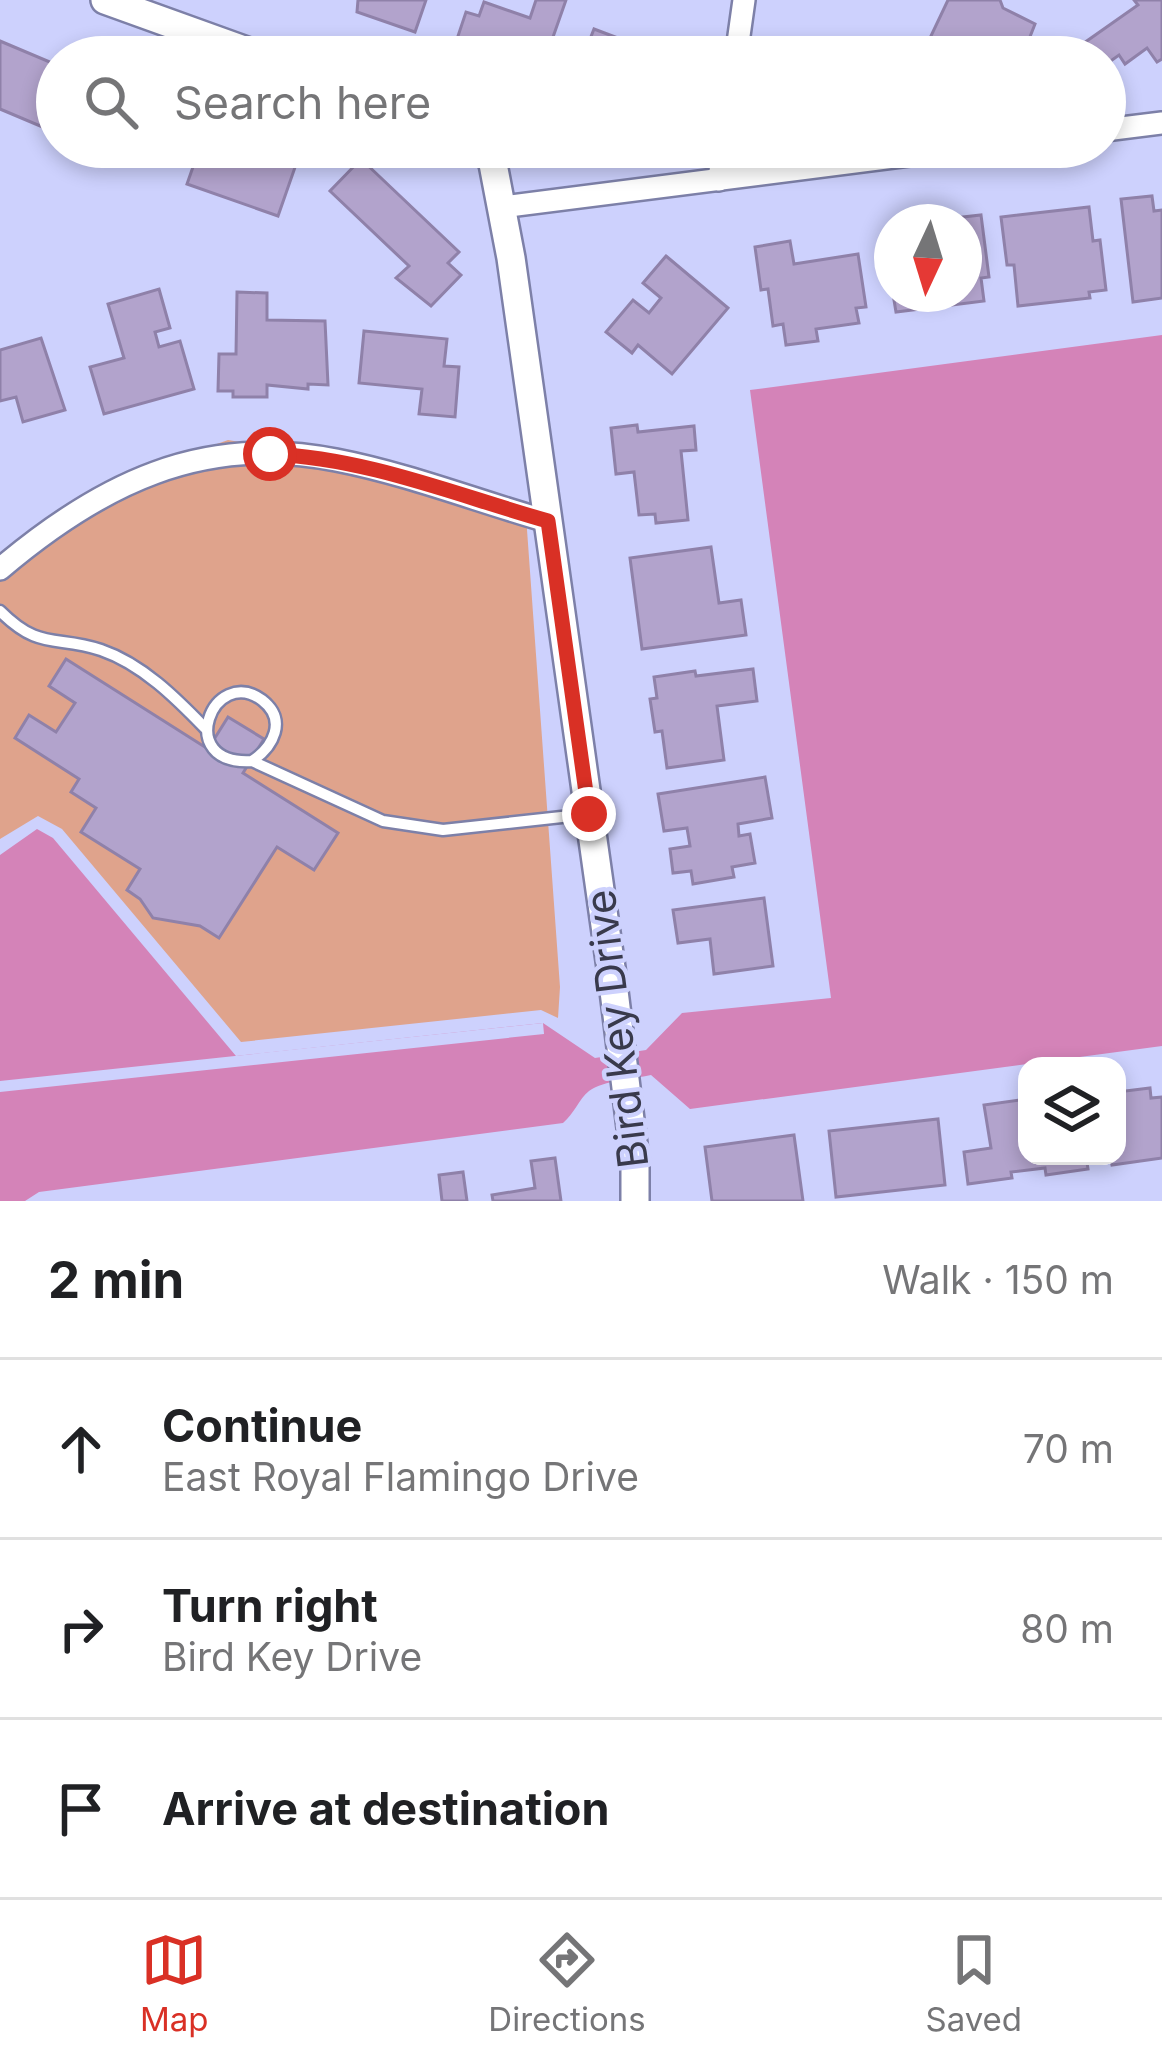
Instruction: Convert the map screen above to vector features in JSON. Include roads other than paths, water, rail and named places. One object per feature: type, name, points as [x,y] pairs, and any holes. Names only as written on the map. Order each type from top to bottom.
[{"type":"street","points":[[105,0],[205,36]]},
{"type":"street","points":[[739,36],[744,0]]},
{"type":"street","points":[[1126,127],[1162,123]]},
{"type":"street","name":"Bird Key Drive","points":[[495,168],[612,975],[635,1160],[635,1201]]},
{"type":"street","points":[[718,180],[720,168]]},
{"type":"street","points":[[502,206],[811,168]]},
{"type":"street","points":[[0,569],[46,530],[97,497],[152,473],[210,458],[270,454],[331,459],[548,521]]},
{"type":"lane","points":[[0,611],[32,639],[103,650],[165,688],[206,728]]},
{"type":"lane","points":[[252,761],[270,749],[277,728],[270,707],[262,701],[252,694],[230,694],[212,706],[206,728],[209,743],[220,756],[235,762],[252,761],[382,821],[442,830],[589,814]]}]
